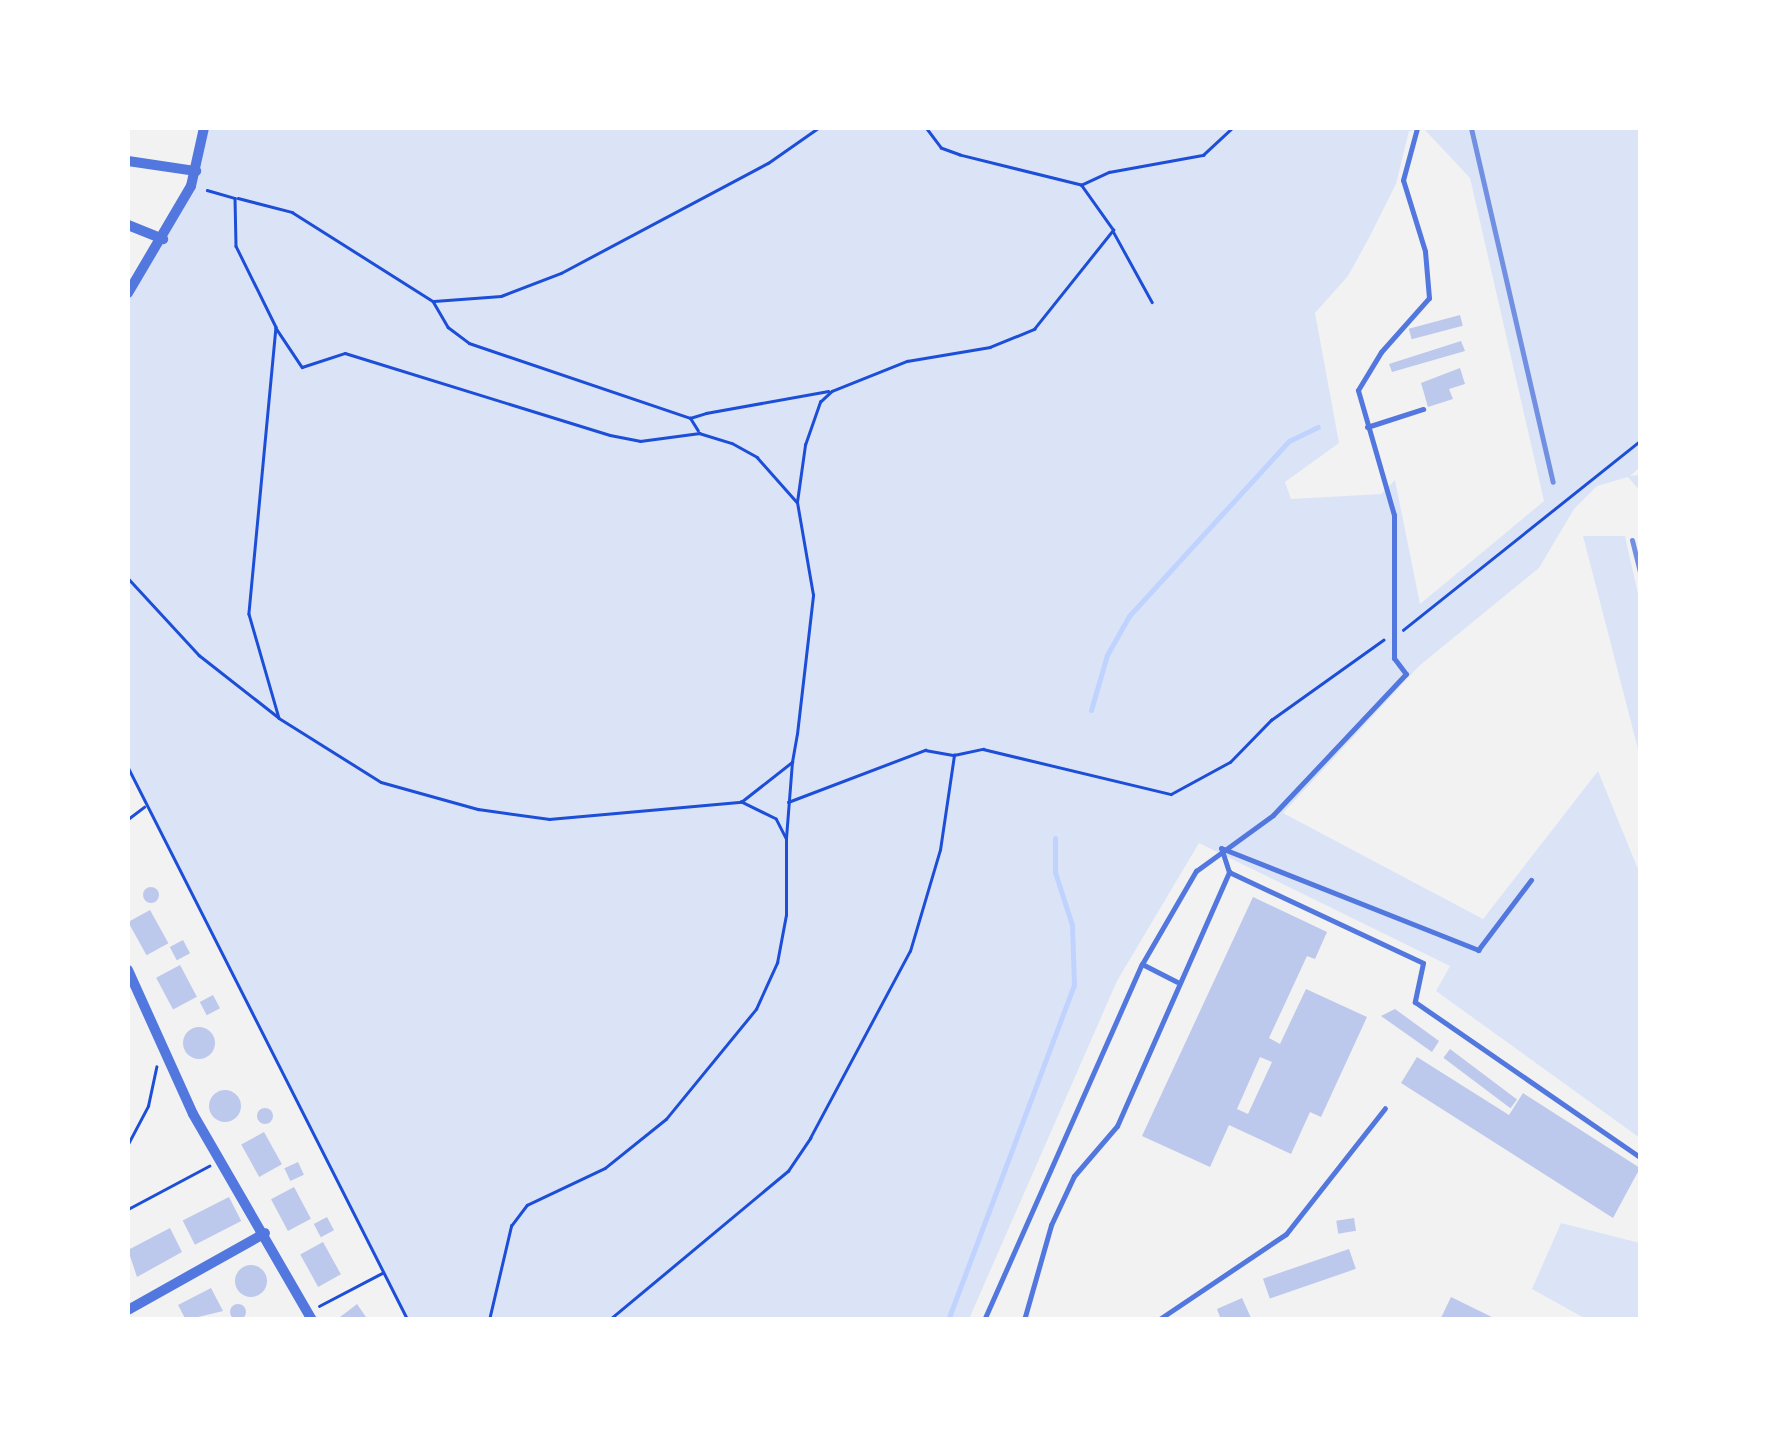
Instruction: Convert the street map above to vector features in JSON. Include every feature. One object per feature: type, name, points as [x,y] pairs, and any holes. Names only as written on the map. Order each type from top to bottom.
[{"type":"street","points":[[128,293],[191,186],[204,128]]},
{"type":"street","points":[[128,162],[196,171]]},
{"type":"street","points":[[128,225],[163,239]]},
{"type":"street","points":[[128,970],[180,1088],[224,1158],[310,1316]]},
{"type":"street","points":[[128,1310],[264,1233]]},
{"type":"lane","points":[[984,1320],[1142,964],[1196,870],[1221,848],[1273,815],[1406,674],[1394,658],[1394,515],[1358,390],[1366,372],[1429,298],[1425,252],[1403,180],[1416,128]]},
{"type":"lane","points":[[1367,426],[1423,409]]},
{"type":"lane","points":[[1024,1320],[1051,1225],[1074,1176],[1117,1126],[1229,872],[1221,848]]},
{"type":"lane","points":[[1221,848],[1478,950],[1531,880]]},
{"type":"lane","points":[[1229,872],[1423,963],[1415,1002],[1640,1157]]},
{"type":"lane","points":[[1142,964],[1178,982]]},
{"type":"lane","points":[[1158,1320],[1286,1234],[1385,1108]]},
{"type":"path","points":[[432,302],[501,296],[562,273],[768,163],[818,128]]},
{"type":"path","points":[[926,128],[940,148],[960,156],[1081,186],[1109,172],[1202,155],[1232,128]]},
{"type":"path","points":[[191,186],[292,212],[432,302],[457,336],[490,353],[690,418],[832,390],[907,362],[990,346],[1034,329],[1112,230]]},
{"type":"path","points":[[1081,186],[1112,230],[1152,302]]},
{"type":"path","points":[[235,198],[238,254],[302,368],[346,353],[610,435],[640,440],[699,432],[757,458],[797,502]]},
{"type":"path","points":[[276,327],[249,614],[279,718]]},
{"type":"path","points":[[489,1320],[512,1226],[527,1205],[605,1168],[666,1119],[756,1010],[776,963],[786,915],[788,802],[813,595],[797,502],[810,428],[832,390]]},
{"type":"path","points":[[690,418],[699,432]]},
{"type":"path","points":[[788,802],[925,750],[954,755],[983,749],[1171,794],[1230,762],[1271,720],[1397,633],[1640,441]]},
{"type":"path","points":[[128,578],[199,655],[279,718],[381,782],[497,812],[549,819],[741,802],[776,819],[786,839]]},
{"type":"path","points":[[608,1320],[788,1170],[810,1138],[910,950],[940,850],[954,755]]},
{"type":"path","points":[[741,802],[792,762]]},
{"type":"path","points":[[128,766],[408,1320]]},
{"type":"path","points":[[128,820],[145,806]]},
{"type":"path","points":[[128,1144],[148,1106],[163,1042]]},
{"type":"path","points":[[128,1210],[224,1158]]},
{"type":"path","points":[[310,1316],[384,1272]]},
{"type":"shaded area","points":[[207,128],[1640,128],[1640,467],[1630,476],[1640,475],[1640,491],[1628,477],[1597,486],[1574,509],[1539,568],[1419,666],[1283,813],[1483,919],[1598,771],[1640,874],[1640,1138],[1436,991],[1450,966],[1199,843],[1117,981],[969,1319],[406,1319],[128,771],[128,297],[194,189]],"holes":[[[1424,129],[1470,178],[1544,501],[1420,604],[1395,480],[1381,494],[1291,499],[1285,482],[1339,443],[1315,313],[1348,276],[1370,236],[1396,184],[1409,131]]]},
{"type":"shaded area","points":[[1583,536],[1625,536],[1640,603],[1640,757]]},
{"type":"shaded area","points":[[1561,1223],[1640,1243],[1640,1319],[1586,1319],[1532,1289]]},
{"type":"building","points":[[1460,315],[1463,326],[1412,339],[1409,329]]},
{"type":"building","points":[[1461,341],[1465,351],[1392,372],[1389,364]]},
{"type":"building","points":[[1460,368],[1465,384],[1449,389],[1453,399],[1428,407],[1421,383]]},
{"type":"building","points":[[151,887],[159,895],[151,903],[143,895]]},
{"type":"building","points":[[1253,897],[1327,932],[1315,959],[1307,956],[1269,1038],[1280,1044],[1306,989],[1367,1017],[1321,1117],[1310,1112],[1291,1154],[1229,1125],[1210,1167],[1142,1136]],"holes":[[[1260,1057],[1272,1062],[1248,1114],[1237,1109]]]},
{"type":"building","points":[[150,910],[168,943],[147,955],[128,922]]},
{"type":"building","points":[[183,940],[190,953],[177,960],[170,947]]},
{"type":"building","points":[[180,965],[197,997],[173,1009],[156,978]]},
{"type":"building","points":[[213,995],[220,1008],[207,1015],[200,1002]]},
{"type":"building","points":[[1395,1009],[1439,1041],[1432,1052],[1381,1016]]},
{"type":"building","points":[[199,1027],[210,1032],[215,1043],[210,1054],[199,1059],[188,1054],[183,1043],[188,1032]]},
{"type":"building","points":[[1450,1049],[1517,1100],[1510,1108],[1443,1058]]},
{"type":"building","points":[[1417,1057],[1509,1115],[1523,1093],[1640,1168],[1613,1218],[1401,1083]]},
{"type":"building","points":[[225,1090],[236,1095],[241,1106],[236,1117],[225,1122],[214,1117],[209,1106],[214,1095]]},
{"type":"building","points":[[265,1108],[273,1116],[265,1124],[257,1116]]},
{"type":"building","points":[[264,1132],[282,1164],[259,1177],[241,1145]]},
{"type":"building","points":[[298,1162],[304,1175],[290,1181],[284,1168]]},
{"type":"building","points":[[294,1187],[311,1219],[288,1231],[271,1199]]},
{"type":"building","points":[[229,1197],[241,1221],[195,1245],[183,1221]]},
{"type":"building","points":[[327,1217],[334,1230],[321,1237],[314,1224]]},
{"type":"building","points":[[1354,1218],[1356,1231],[1338,1234],[1336,1221]]},
{"type":"building","points":[[170,1228],[182,1252],[137,1277],[128,1250]]},
{"type":"building","points":[[323,1242],[341,1274],[318,1287],[300,1255]]},
{"type":"building","points":[[1349,1249],[1356,1269],[1270,1298],[1263,1279]]},
{"type":"building","points":[[251,1265],[262,1270],[267,1281],[262,1292],[251,1297],[240,1292],[235,1281],[240,1270]]},
{"type":"building","points":[[211,1288],[223,1311],[186,1320],[178,1305]]},
{"type":"building","points":[[1451,1297],[1498,1320],[1440,1320]]},
{"type":"building","points":[[1242,1298],[1252,1320],[1221,1320],[1217,1309]]},
{"type":"building","points":[[238,1304],[246,1312],[238,1320],[230,1312]]},
{"type":"building","points":[[357,1304],[368,1320],[336,1320],[348,1311]]},
{"type":"waterway","points":[[1091,710],[1107,655],[1129,616],[1289,441],[1318,427]]},
{"type":"waterway","points":[[948,1320],[1074,985],[1072,925],[1055,872],[1055,838]]},
{"type":"railway","points":[[1471,128],[1553,482]]},
{"type":"railway","points":[[1632,540],[1640,572]]}]
